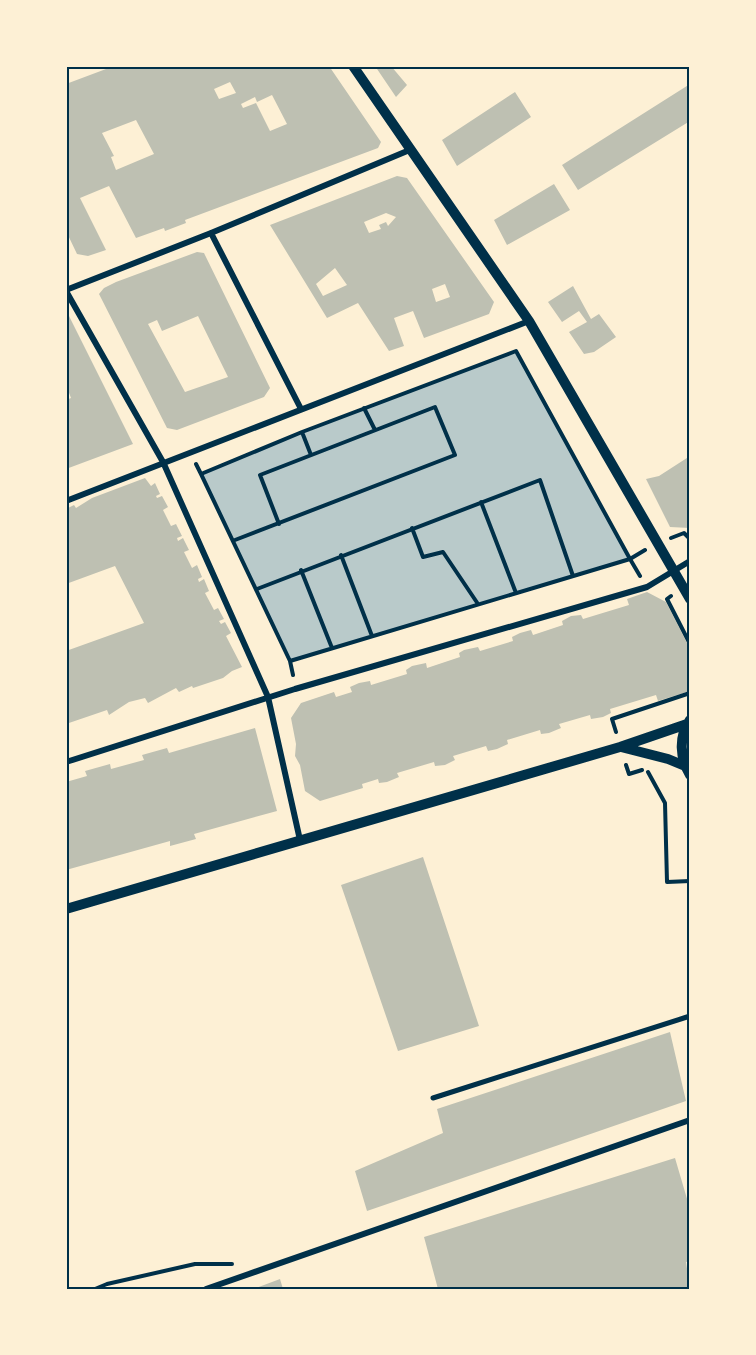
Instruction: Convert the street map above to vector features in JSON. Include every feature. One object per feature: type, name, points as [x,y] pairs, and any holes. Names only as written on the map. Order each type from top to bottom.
[{"type":"street","points":[[353,66],[413,149],[530,321],[690,599]]},
{"type":"street","points":[[300,840],[268,697],[163,462],[66,290],[413,149]]},
{"type":"street","points":[[211,233],[300,409]]},
{"type":"street","points":[[66,501],[530,321]]},
{"type":"street","points":[[66,762],[268,697],[647,588],[690,561]]},
{"type":"street","points":[[66,909],[620,747],[688,722]]},
{"type":"street","points":[[687,771],[682,745],[688,722]]},
{"type":"street","points":[[620,747],[668,759],[687,771]]},
{"type":"street","points":[[433,1098],[690,1016]]},
{"type":"street","points":[[206,1289],[690,1120]]},
{"type":"path","points":[[516,351],[630,559],[290,661],[235,540],[201,474],[302,432],[516,351]]},
{"type":"path","points":[[235,540],[279,524],[455,455],[435,407],[260,475],[279,524]]},
{"type":"path","points":[[364,408],[375,430]]},
{"type":"path","points":[[302,432],[311,455]]},
{"type":"path","points":[[257,589],[540,480],[573,576]]},
{"type":"path","points":[[481,502],[516,593]]},
{"type":"path","points":[[412,528],[423,557],[443,552],[478,604]]},
{"type":"path","points":[[341,555],[372,636]]},
{"type":"path","points":[[302,570],[332,648]]},
{"type":"path","points":[[690,693],[612,720],[629,774],[645,770],[651,775],[665,803],[667,882],[690,881]]},
{"type":"path","points":[[95,1289],[107,1284],[195,1264],[237,1264]]},
{"type":"shaded area","points":[[516,351],[630,559],[290,661],[201,474],[302,432]]},
{"type":"building","points":[[114,66],[329,66],[381,142],[378,148],[185,220],[186,223],[165,231],[164,228],[136,238],[109,186],[80,198],[106,250],[88,256],[77,254],[66,231],[66,84]],"holes":[[[230,82],[236,93],[219,99],[214,89]],[[272,95],[287,124],[270,131],[256,103],[243,108],[241,104],[255,97],[257,102]],[[136,120],[154,154],[116,170],[111,157],[114,156],[102,133]]]},
{"type":"building","points":[[375,66],[391,66],[407,85],[396,97]]},
{"type":"building","points":[[690,84],[690,121],[578,190],[562,165]]},
{"type":"building","points":[[515,92],[531,117],[457,166],[442,140]]},
{"type":"building","points":[[397,176],[407,178],[494,302],[489,314],[424,338],[413,311],[394,318],[404,346],[389,351],[358,303],[327,318],[270,225]],"holes":[[[386,213],[396,217],[388,226],[386,222],[379,225],[381,229],[369,233],[364,222]],[[335,268],[347,285],[323,296],[316,284]],[[445,284],[450,297],[436,302],[432,289]]]},
{"type":"building","points":[[554,184],[570,210],[507,245],[494,220]]},
{"type":"building","points":[[197,252],[204,253],[270,388],[264,397],[177,430],[167,428],[99,294],[104,288]],"holes":[[[198,316],[228,377],[185,392],[148,324],[157,320],[162,331]]]},
{"type":"building","points":[[573,286],[591,319],[599,314],[616,337],[594,352],[584,354],[569,332],[587,322],[579,311],[562,322],[548,302]]},
{"type":"building","points":[[66,310],[133,444],[66,469],[66,400],[71,398],[66,385]]},
{"type":"building","points":[[690,456],[690,528],[670,527],[646,479],[659,476]]},
{"type":"building","points":[[145,478],[151,486],[155,483],[160,494],[156,496],[157,498],[162,496],[168,507],[163,510],[171,526],[176,524],[182,536],[177,538],[178,541],[183,538],[189,550],[184,552],[192,568],[197,565],[202,577],[198,579],[199,582],[204,579],[209,591],[205,593],[214,610],[218,608],[224,619],[219,621],[221,624],[225,622],[231,633],[226,636],[242,667],[223,678],[193,688],[192,686],[179,692],[176,688],[148,703],[145,698],[129,702],[109,715],[107,710],[66,724],[66,651],[144,623],[115,566],[66,584],[66,509],[74,505],[76,508],[92,498]]},
{"type":"building","points":[[647,592],[666,602],[690,649],[690,691],[658,701],[656,695],[610,709],[611,713],[603,717],[591,719],[590,715],[559,724],[561,728],[549,733],[541,734],[540,730],[507,740],[508,744],[488,751],[486,746],[453,756],[455,760],[445,765],[435,766],[434,762],[397,773],[399,777],[387,782],[379,783],[378,779],[362,784],[363,788],[320,801],[305,791],[300,765],[295,756],[296,744],[291,718],[301,703],[334,692],[336,697],[352,692],[350,687],[359,683],[370,681],[371,685],[407,674],[406,670],[412,666],[426,663],[427,668],[460,657],[459,653],[464,650],[478,647],[480,651],[513,641],[512,637],[520,633],[531,630],[533,635],[563,625],[562,621],[571,616],[581,615],[583,619],[629,605],[627,599]]},
{"type":"building","points":[[255,728],[277,811],[194,834],[196,839],[170,846],[170,841],[66,870],[66,782],[87,776],[85,771],[110,764],[111,769],[144,760],[142,755],[167,748],[169,753]]},
{"type":"building","points":[[423,857],[479,1026],[398,1051],[341,885]]},
{"type":"building","points":[[670,1032],[686,1101],[367,1211],[355,1171],[443,1133],[437,1109]]},
{"type":"building","points":[[675,1158],[690,1209],[690,1261],[686,1262],[690,1289],[438,1289],[424,1237]]},
{"type":"building","points":[[280,1279],[283,1289],[253,1289]]}]
